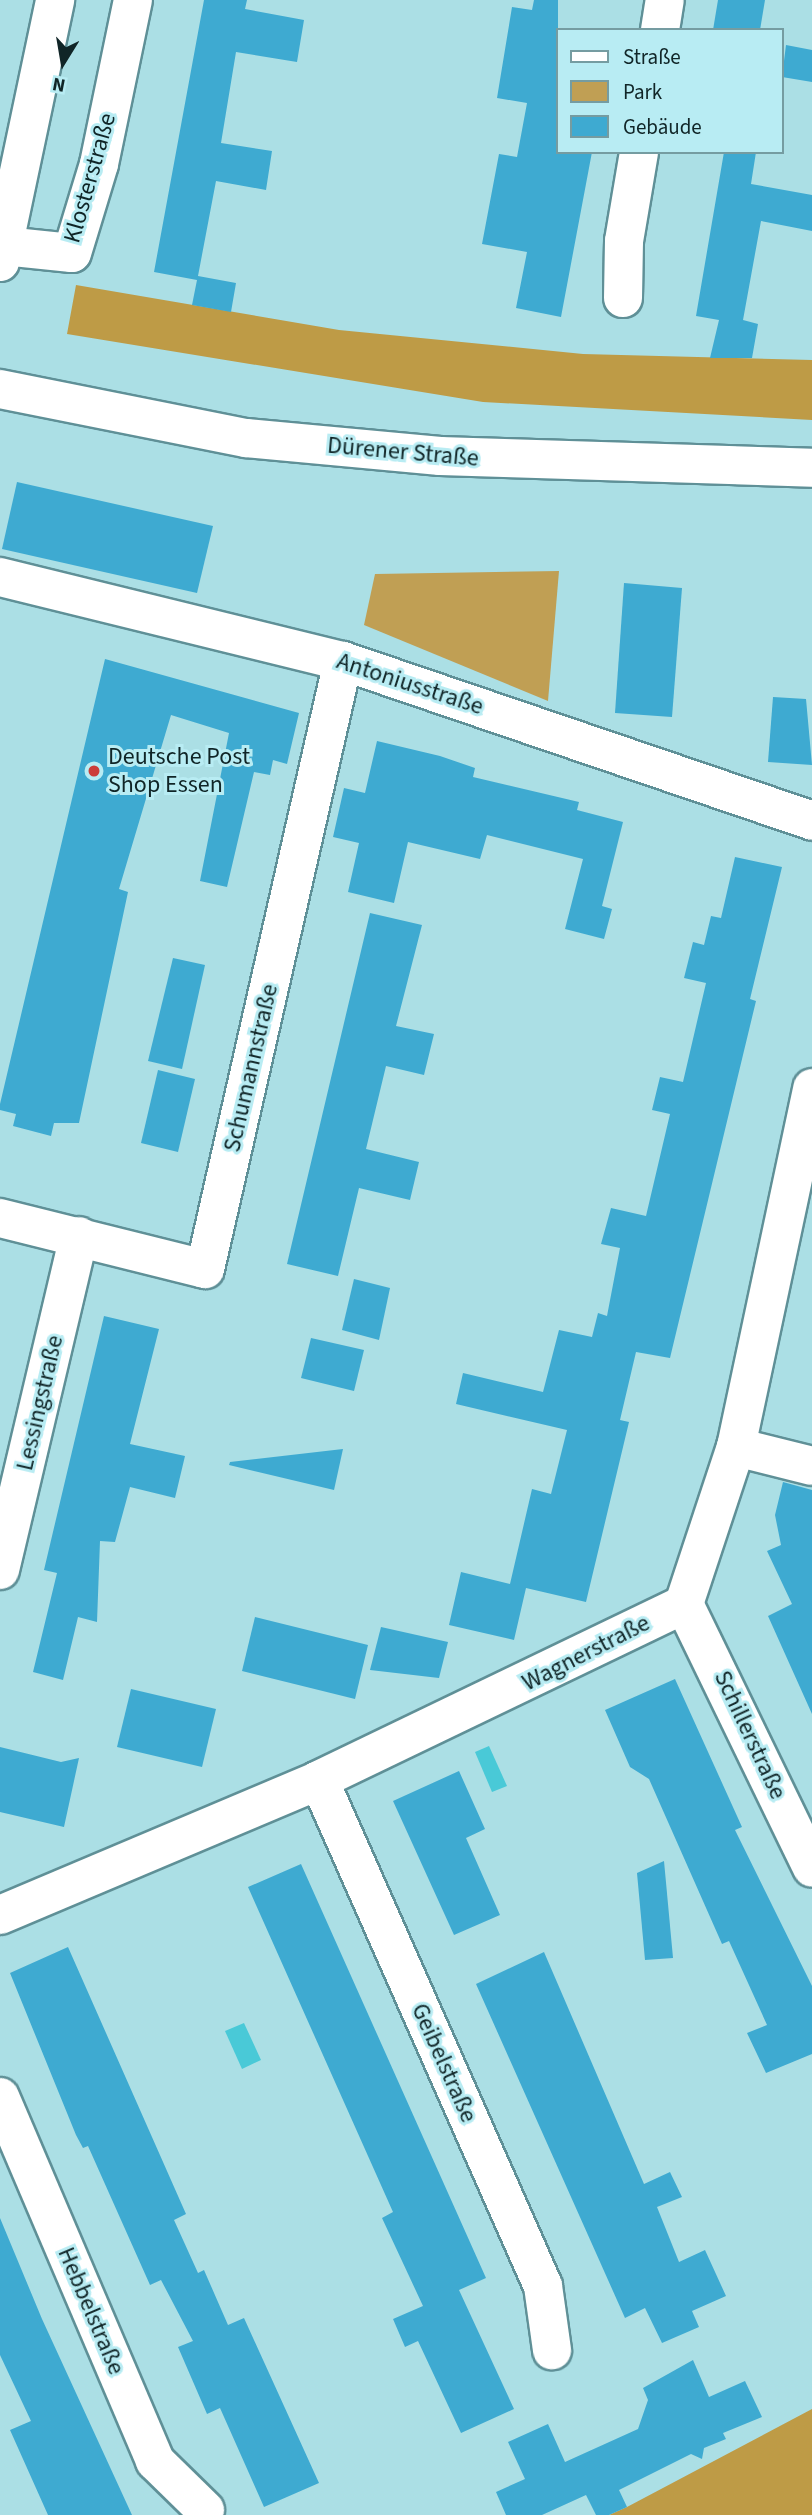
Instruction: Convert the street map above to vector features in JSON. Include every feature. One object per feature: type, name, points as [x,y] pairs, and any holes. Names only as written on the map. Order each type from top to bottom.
[{"type":"street","name":"Klosterstraße","points":[[55,0],[2,254],[72,253],[99,164],[133,0]]},
{"type":"street","points":[[660,28],[665,0]]},
{"type":"street","points":[[623,298],[624,241],[639,154]]},
{"type":"street","name":"Dürener Straße","points":[[0,389],[246,438],[440,456],[812,468]]},
{"type":"street","name":"Antoniusstraße","points":[[0,577],[343,661],[812,821]]},
{"type":"street","name":"Schumannstraße","points":[[0,1219],[79,1236],[205,1269],[343,661]]},
{"type":"street","points":[[684,1604],[736,1447],[812,1088]]},
{"type":"street","name":"Lessingstraße","points":[[0,1570],[79,1236]]},
{"type":"street","points":[[736,1447],[812,1465]]},
{"type":"street","name":"Wagnerstraße","points":[[0,1915],[320,1780],[684,1604]]},
{"type":"street","name":"Schillerstraße","points":[[684,1604],[812,1868]]},
{"type":"street","name":"Geibelstraße","points":[[320,1780],[543,2286],[552,2350]]},
{"type":"street","name":"Hebbelstraße","points":[[0,2097],[155,2461],[205,2510]]},
{"type":"green space","points":[[559,571],[548,701],[364,625],[375,574]]},
{"type":"shaded area","points":[[76,285],[339,330],[583,354],[812,360],[812,420],[483,402],[67,334]]},
{"type":"shaded area","points":[[812,2409],[812,2515],[609,2515],[627,2507]]},
{"type":"water","points":[[489,1746],[507,1786],[492,1792],[475,1752]]},
{"type":"water","points":[[244,2023],[261,2060],[242,2069],[225,2031]]},
{"type":"building","points":[[204,0],[247,0],[245,9],[304,20],[297,62],[236,52],[221,143],[272,151],[266,190],[216,181],[198,276],[236,283],[231,312],[192,305],[197,280],[154,272]]},
{"type":"building","points":[[534,0],[558,0],[556,154],[592,154],[561,317],[516,308],[527,252],[482,244],[499,154],[517,157],[527,103],[497,98],[512,7],[532,10]]},
{"type":"building","points":[[718,0],[765,0],[760,28],[713,28]]},
{"type":"building","points":[[786,45],[812,50],[812,82],[784,77]]},
{"type":"building","points":[[724,154],[756,154],[751,184],[812,195],[812,231],[761,221],[743,320],[758,324],[752,358],[710,358],[719,320],[696,316]]},
{"type":"building","points":[[17,482],[213,526],[197,593],[2,549]]},
{"type":"building","points":[[624,583],[682,588],[672,717],[615,713]]},
{"type":"building","points":[[105,659],[299,713],[287,764],[273,760],[270,775],[254,772],[227,887],[200,881],[229,733],[171,715],[119,889],[128,892],[79,1123],[54,1123],[51,1136],[13,1126],[16,1114],[0,1110],[0,1104]]},
{"type":"building","points":[[773,697],[806,699],[812,765],[768,762]]},
{"type":"building","points":[[377,741],[440,756],[475,768],[473,777],[579,802],[577,810],[623,822],[602,906],[612,909],[604,939],[565,929],[583,859],[487,835],[480,859],[408,842],[394,903],[348,892],[359,843],[333,837],[344,788],[365,793]]},
{"type":"building","points":[[735,857],[782,867],[750,999],[756,1001],[670,1358],[636,1352],[620,1420],[629,1422],[586,1602],[526,1588],[514,1640],[449,1625],[461,1572],[510,1584],[532,1489],[551,1494],[567,1430],[456,1404],[463,1373],[543,1392],[559,1330],[592,1337],[598,1313],[607,1316],[620,1248],[601,1244],[611,1208],[646,1216],[670,1114],[652,1110],[660,1077],[683,1082],[706,983],[684,978],[693,942],[704,945],[711,916],[721,918]]},
{"type":"building","points":[[370,913],[422,925],[396,1026],[434,1034],[424,1075],[386,1066],[366,1149],[419,1162],[410,1200],[359,1188],[338,1276],[287,1264]]},
{"type":"building","points":[[173,958],[205,965],[182,1069],[148,1061]]},
{"type":"building","points":[[158,1070],[195,1079],[178,1152],[141,1143]]},
{"type":"building","points":[[354,1279],[390,1288],[379,1340],[342,1330]]},
{"type":"building","points":[[104,1316],[159,1329],[130,1444],[185,1456],[175,1498],[130,1487],[115,1542],[100,1541],[97,1622],[78,1617],[63,1680],[33,1672],[57,1573],[44,1570]]},
{"type":"building","points":[[311,1338],[364,1350],[354,1391],[301,1378]]},
{"type":"building","points":[[343,1449],[334,1490],[229,1465],[230,1462]]},
{"type":"building","points":[[783,1482],[812,1490],[812,1714],[768,1616],[792,1604],[767,1551],[781,1545],[775,1515]]},
{"type":"building","points":[[255,1617],[368,1645],[355,1699],[242,1671]]},
{"type":"building","points":[[381,1627],[448,1642],[439,1678],[370,1670]]},
{"type":"building","points":[[675,1679],[742,1827],[735,1830],[812,1986],[812,2054],[766,2073],[747,2033],[767,2025],[729,1941],[722,1944],[649,1779],[630,1767],[605,1710]]},
{"type":"building","points":[[131,1689],[216,1709],[202,1767],[117,1747]]},
{"type":"building","points":[[0,1747],[61,1762],[79,1758],[64,1827],[0,1812]]},
{"type":"building","points":[[459,1771],[485,1829],[466,1838],[500,1915],[454,1935],[393,1801]]},
{"type":"building","points":[[664,1861],[673,1958],[645,1960],[637,1873]]},
{"type":"building","points":[[301,1864],[486,2278],[459,2290],[514,2409],[461,2433],[418,2341],[405,2347],[393,2319],[423,2306],[382,2218],[393,2212],[248,1887]]},
{"type":"building","points":[[68,1947],[186,2214],[174,2220],[198,2273],[204,2270],[228,2325],[244,2318],[319,2483],[264,2507],[220,2408],[207,2414],[178,2347],[193,2341],[161,2280],[150,2285],[88,2146],[83,2148],[76,2135],[10,1973]]},
{"type":"building","points":[[544,1952],[644,2184],[670,2172],[682,2197],[657,2207],[679,2262],[705,2250],[726,2296],[692,2311],[699,2327],[662,2343],[645,2308],[625,2318],[476,1984]]},
{"type":"building","points":[[0,2218],[42,2319],[132,2515],[48,2515],[10,2430],[31,2421],[0,2355]]},
{"type":"building","points":[[693,2360],[709,2397],[745,2381],[762,2417],[723,2433],[726,2439],[704,2448],[702,2459],[691,2454],[619,2490],[627,2507],[609,2515],[596,2515],[586,2495],[542,2515],[506,2515],[496,2492],[525,2479],[508,2442],[548,2424],[565,2462],[638,2429],[648,2400],[643,2388]]},
{"type":"place","name":"Deutsche Post Shop Essen","points":[[94,771]]}]
